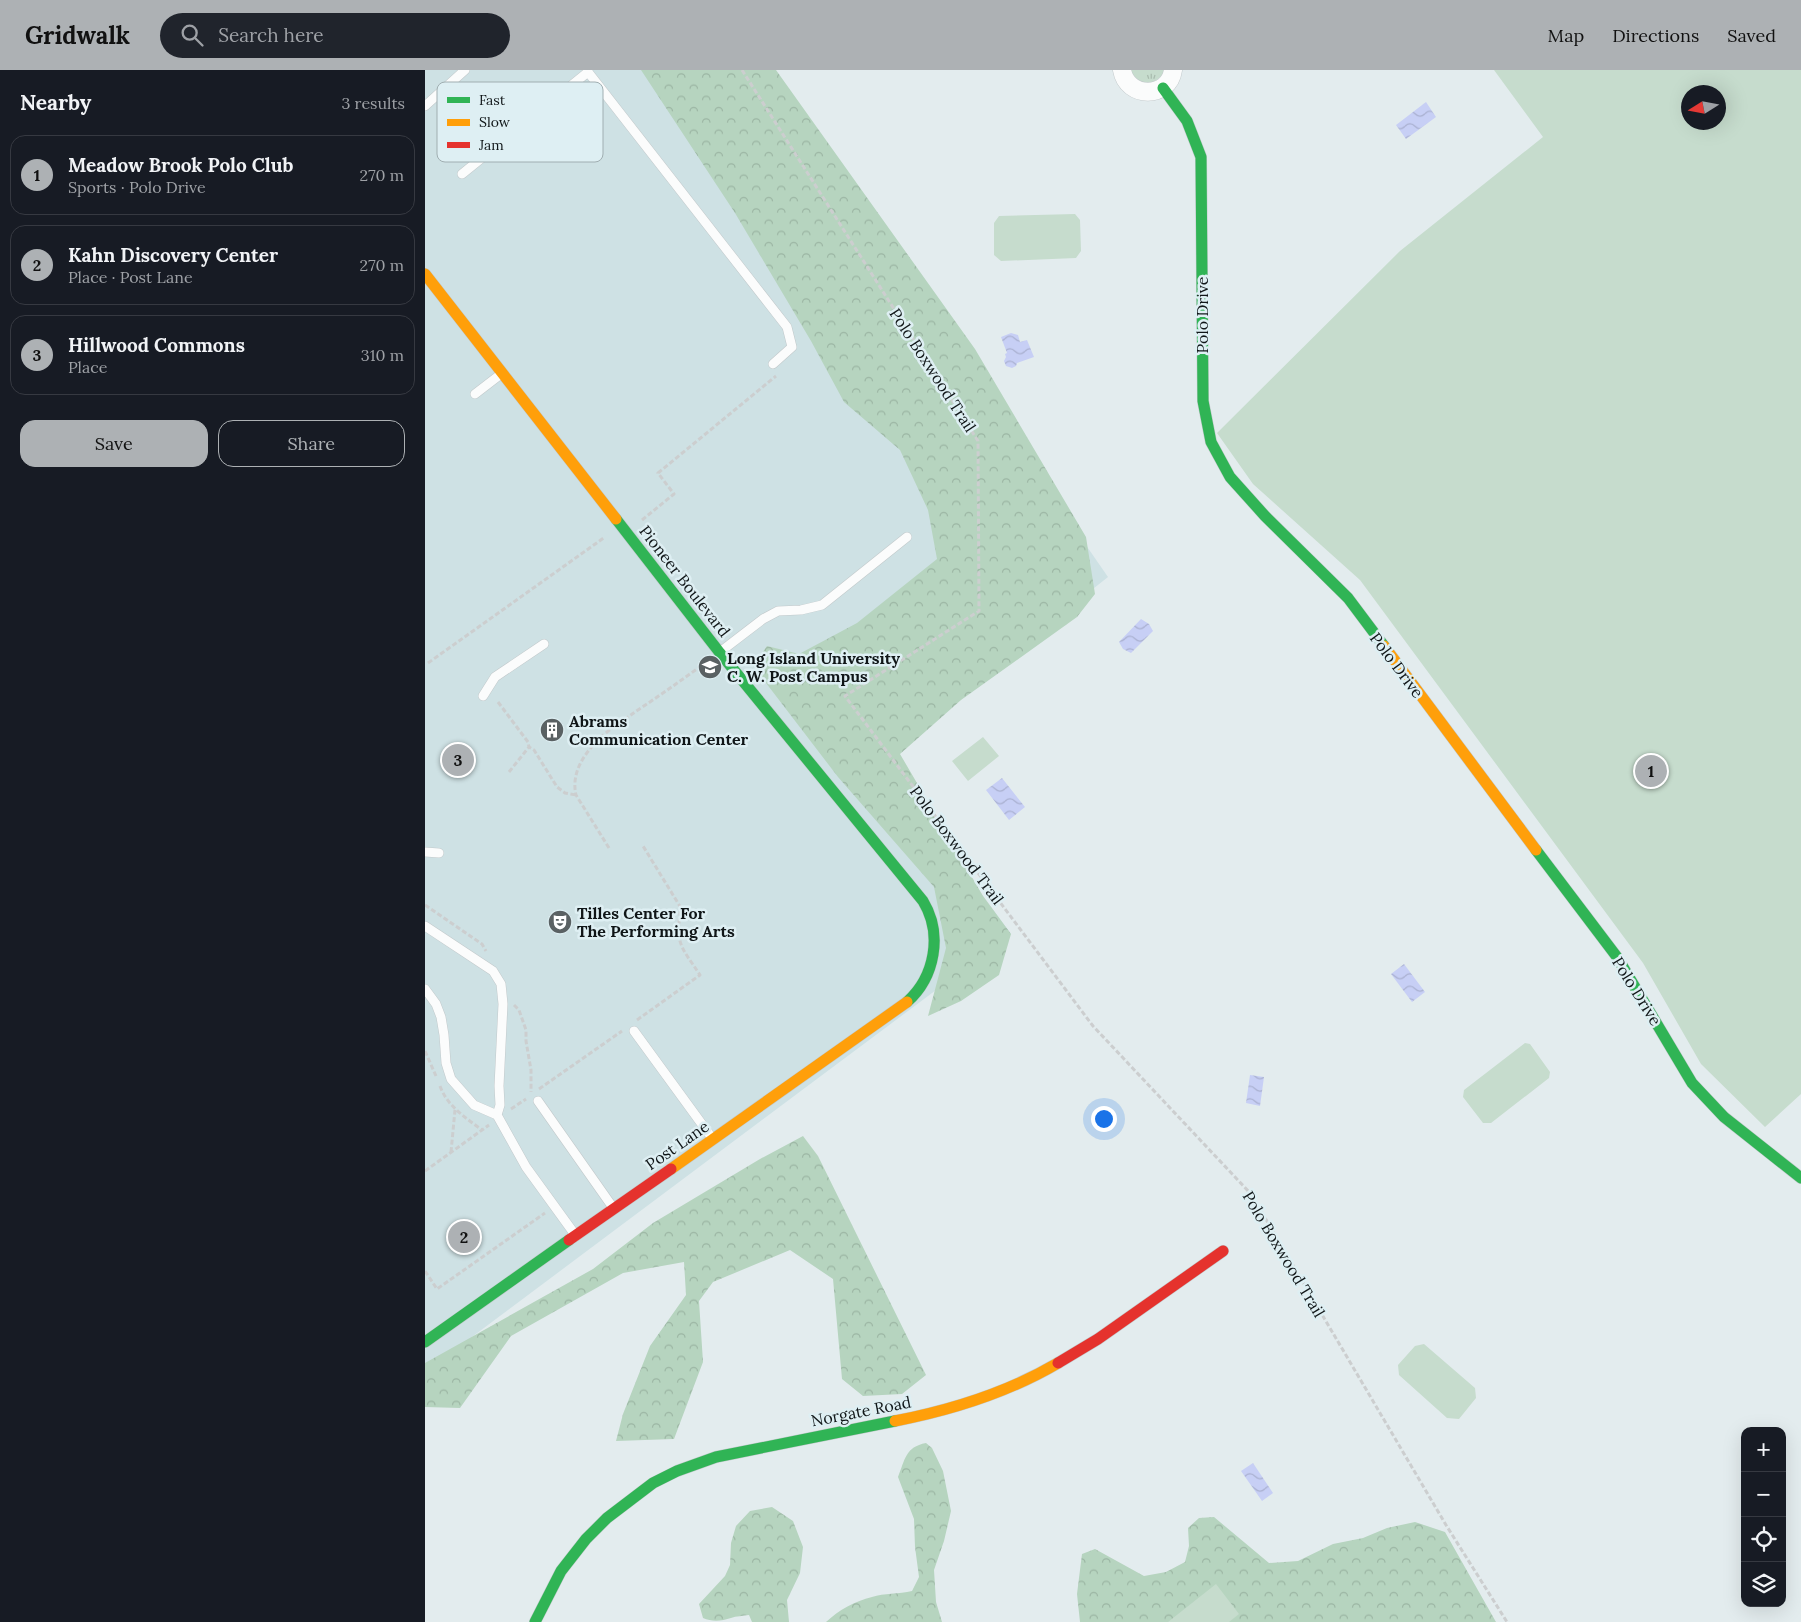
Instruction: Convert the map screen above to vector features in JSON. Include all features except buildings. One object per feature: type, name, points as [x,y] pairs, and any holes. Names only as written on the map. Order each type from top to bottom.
[{"type":"street","points":[[1122,70],[1126,81],[1139,91],[1155,91],[1163,88],[1169,81],[1173,70]]},
{"type":"street","name":"Polo Drive","points":[[1163,88],[1187,121],[1201,157],[1203,400],[1211,442],[1219,460],[1230,477],[1265,516],[1326,575],[1354,606],[1617,957],[1692,1083],[1724,1116],[1801,1178]]},
{"type":"street","name":"Pioneer Boulevard","points":[[425,274],[720,652],[925,903],[931,917],[933,933],[931,960]]},
{"type":"street","name":"Post Lane","points":[[425,1342],[900,1008],[924,984],[931,960]]},
{"type":"street","name":"Norgate Road","points":[[535,1622],[561,1571],[586,1539],[607,1518],[653,1483],[677,1471],[716,1457],[943,1411],[993,1395],[1042,1372],[1099,1339],[1223,1251]]},
{"type":"lane","points":[[452,82],[465,70]]},
{"type":"lane","points":[[575,82],[588,71],[597,82]]},
{"type":"lane","points":[[603,90],[787,327],[792,347],[773,364]]},
{"type":"lane","points":[[425,106],[437,95]]},
{"type":"lane","points":[[462,174],[477,162]]},
{"type":"lane","points":[[475,394],[501,373]]},
{"type":"lane","points":[[720,652],[763,619],[778,612],[801,610],[822,605],[907,538]]},
{"type":"lane","points":[[483,696],[495,677],[544,644]]},
{"type":"lane","points":[[425,852],[439,853]]},
{"type":"lane","points":[[425,926],[493,971],[501,984],[503,1004],[499,1086],[500,1106],[497,1117]]},
{"type":"lane","points":[[425,989],[436,1004],[441,1017],[446,1063],[451,1079],[473,1105],[497,1117],[526,1166],[576,1236]]},
{"type":"lane","points":[[631,1029],[713,1139]]},
{"type":"lane","points":[[535,1098],[614,1209]]},
{"type":"path","name":"Polo Boxwood Trail","points":[[741,70],[978,441],[979,611],[845,696],[1093,1026],[1251,1194],[1446,1526],[1507,1622]]},
{"type":"path","points":[[609,848],[576,795],[574,786],[575,775],[582,760],[591,747],[617,725],[720,652]]},
{"type":"path","points":[[498,702],[529,747],[534,750],[557,787],[565,793],[576,795]]},
{"type":"path","points":[[509,772],[529,747]]},
{"type":"path","points":[[636,1021],[700,975],[679,942],[677,929],[681,908],[643,846]]},
{"type":"path","points":[[511,1003],[519,1010],[526,1030],[535,1098]]},
{"type":"path","points":[[425,1171],[497,1117],[535,1098],[631,1029]]},
{"type":"path","points":[[451,1152],[455,1109]]},
{"type":"path","points":[[425,1272],[437,1289],[546,1212]]},
{"type":"shaded area","name":"Long Island University C. W. Post Campus","points":[[425,70],[775,70],[989,405],[1108,577],[881,757],[1011,934],[425,1372]]},
{"type":"green space","points":[[641,70],[776,70],[975,349],[1086,537],[1095,594],[1077,617],[961,700],[900,754],[983,896],[1011,934],[999,975],[961,1001],[928,1016],[946,948],[934,887],[838,777],[753,666],[767,646],[799,654],[857,623],[937,559],[928,510],[900,450],[844,402],[811,341],[735,213]]},
{"type":"green space","points":[[1125,70],[1170,70],[1144,89]]},
{"type":"green space","points":[[1494,70],[1801,70],[1801,1094],[1765,1127],[1701,1064],[1643,963],[1360,580],[1253,484],[1217,433],[1400,251],[1543,137]]},
{"type":"green space","points":[[1075,214],[1080,220],[1081,251],[1076,258],[1001,261],[994,255],[994,223],[999,216]]},
{"type":"green space","points":[[983,737],[999,756],[968,781],[952,761]]},
{"type":"green space","points":[[1525,1043],[1530,1044],[1550,1072],[1549,1078],[1491,1123],[1483,1123],[1463,1097],[1464,1090]]},
{"type":"green space","points":[[803,1136],[818,1156],[926,1375],[902,1394],[863,1396],[842,1379],[833,1279],[790,1250],[713,1282],[699,1301],[703,1362],[674,1439],[616,1441],[623,1414],[650,1346],[686,1295],[684,1262],[623,1273],[511,1336],[460,1408],[425,1407],[425,1363],[593,1269],[653,1223],[760,1159]]},
{"type":"green space","points":[[1424,1344],[1475,1388],[1476,1398],[1459,1419],[1447,1418],[1399,1375],[1398,1365],[1415,1346]]},
{"type":"green space","points":[[926,1443],[932,1448],[943,1471],[951,1511],[944,1541],[934,1570],[936,1602],[942,1622],[826,1622],[842,1610],[859,1601],[881,1595],[912,1591],[919,1577],[914,1519],[898,1477],[904,1460],[910,1451]]},
{"type":"green space","points":[[772,1507],[793,1521],[803,1547],[800,1573],[787,1600],[789,1622],[752,1622],[749,1615],[717,1621],[703,1618],[699,1604],[725,1576],[730,1565],[731,1543],[736,1526],[750,1511]]},
{"type":"green space","points":[[1214,1517],[1269,1563],[1298,1561],[1333,1544],[1363,1538],[1387,1528],[1415,1522],[1445,1532],[1496,1622],[1080,1622],[1077,1594],[1082,1554],[1095,1549],[1144,1576],[1166,1572],[1185,1562],[1189,1546],[1188,1528],[1199,1518]]},
{"type":"green space","points":[[1216,1584],[1239,1614],[1229,1622],[1168,1622]]},
{"type":"water","points":[[1426,102],[1436,117],[1406,139],[1396,125]]},
{"type":"water","points":[[1011,333],[1018,335],[1020,342],[1027,340],[1034,357],[1017,363],[1012,368],[1006,366],[1004,361],[1005,354],[1007,353],[1001,337]]},
{"type":"water","points":[[1141,619],[1149,624],[1153,631],[1131,653],[1123,649],[1119,642]]},
{"type":"water","points":[[1002,778],[1025,807],[1009,820],[986,790]]},
{"type":"water","points":[[1404,964],[1425,992],[1412,1002],[1391,974]]},
{"type":"water","points":[[1250,1075],[1264,1077],[1260,1106],[1246,1103]]},
{"type":"water","points":[[1253,1463],[1273,1493],[1262,1501],[1241,1471]]},
{"type":"traffic: fast","points":[[1163,88],[1187,121],[1201,157],[1203,401],[1211,442],[1230,477],[1265,516],[1348,598],[1384,646]]},
{"type":"traffic: fast","points":[[616,519],[720,653],[923,901],[933,927],[933,955],[930,968],[924,980],[917,992],[907,1002]]},
{"type":"traffic: fast","points":[[1536,850],[1617,957],[1692,1083],[1724,1117],[1801,1178]]},
{"type":"traffic: fast","points":[[425,1342],[569,1240]]},
{"type":"traffic: fast","points":[[535,1622],[561,1571],[586,1539],[607,1518],[653,1483],[677,1471],[716,1457],[895,1421]]},
{"type":"traffic: slow","points":[[425,274],[616,519]]},
{"type":"traffic: slow","points":[[1384,646],[1536,850]]},
{"type":"traffic: slow","points":[[671,1169],[907,1002]]},
{"type":"traffic: slow","points":[[895,1421],[937,1412],[999,1392],[1058,1363]]},
{"type":"traffic: jam","points":[[569,1240],[671,1169]]},
{"type":"traffic: jam","points":[[1058,1363],[1098,1339],[1223,1251]]},
{"type":"place","name":"Long Island University C. W. Post Campus","points":[[710,667]]},
{"type":"place","name":"Abrams Communication Center","points":[[552,730]]},
{"type":"place","name":"Hillwood Commons","points":[[458,760]]},
{"type":"place","name":"Meadow Brook Polo Club","points":[[1651,771]]},
{"type":"place","name":"Tilles Center For The Performing Arts","points":[[560,922]]},
{"type":"place","name":"Kahn Discovery Center","points":[[464,1237]]}]
